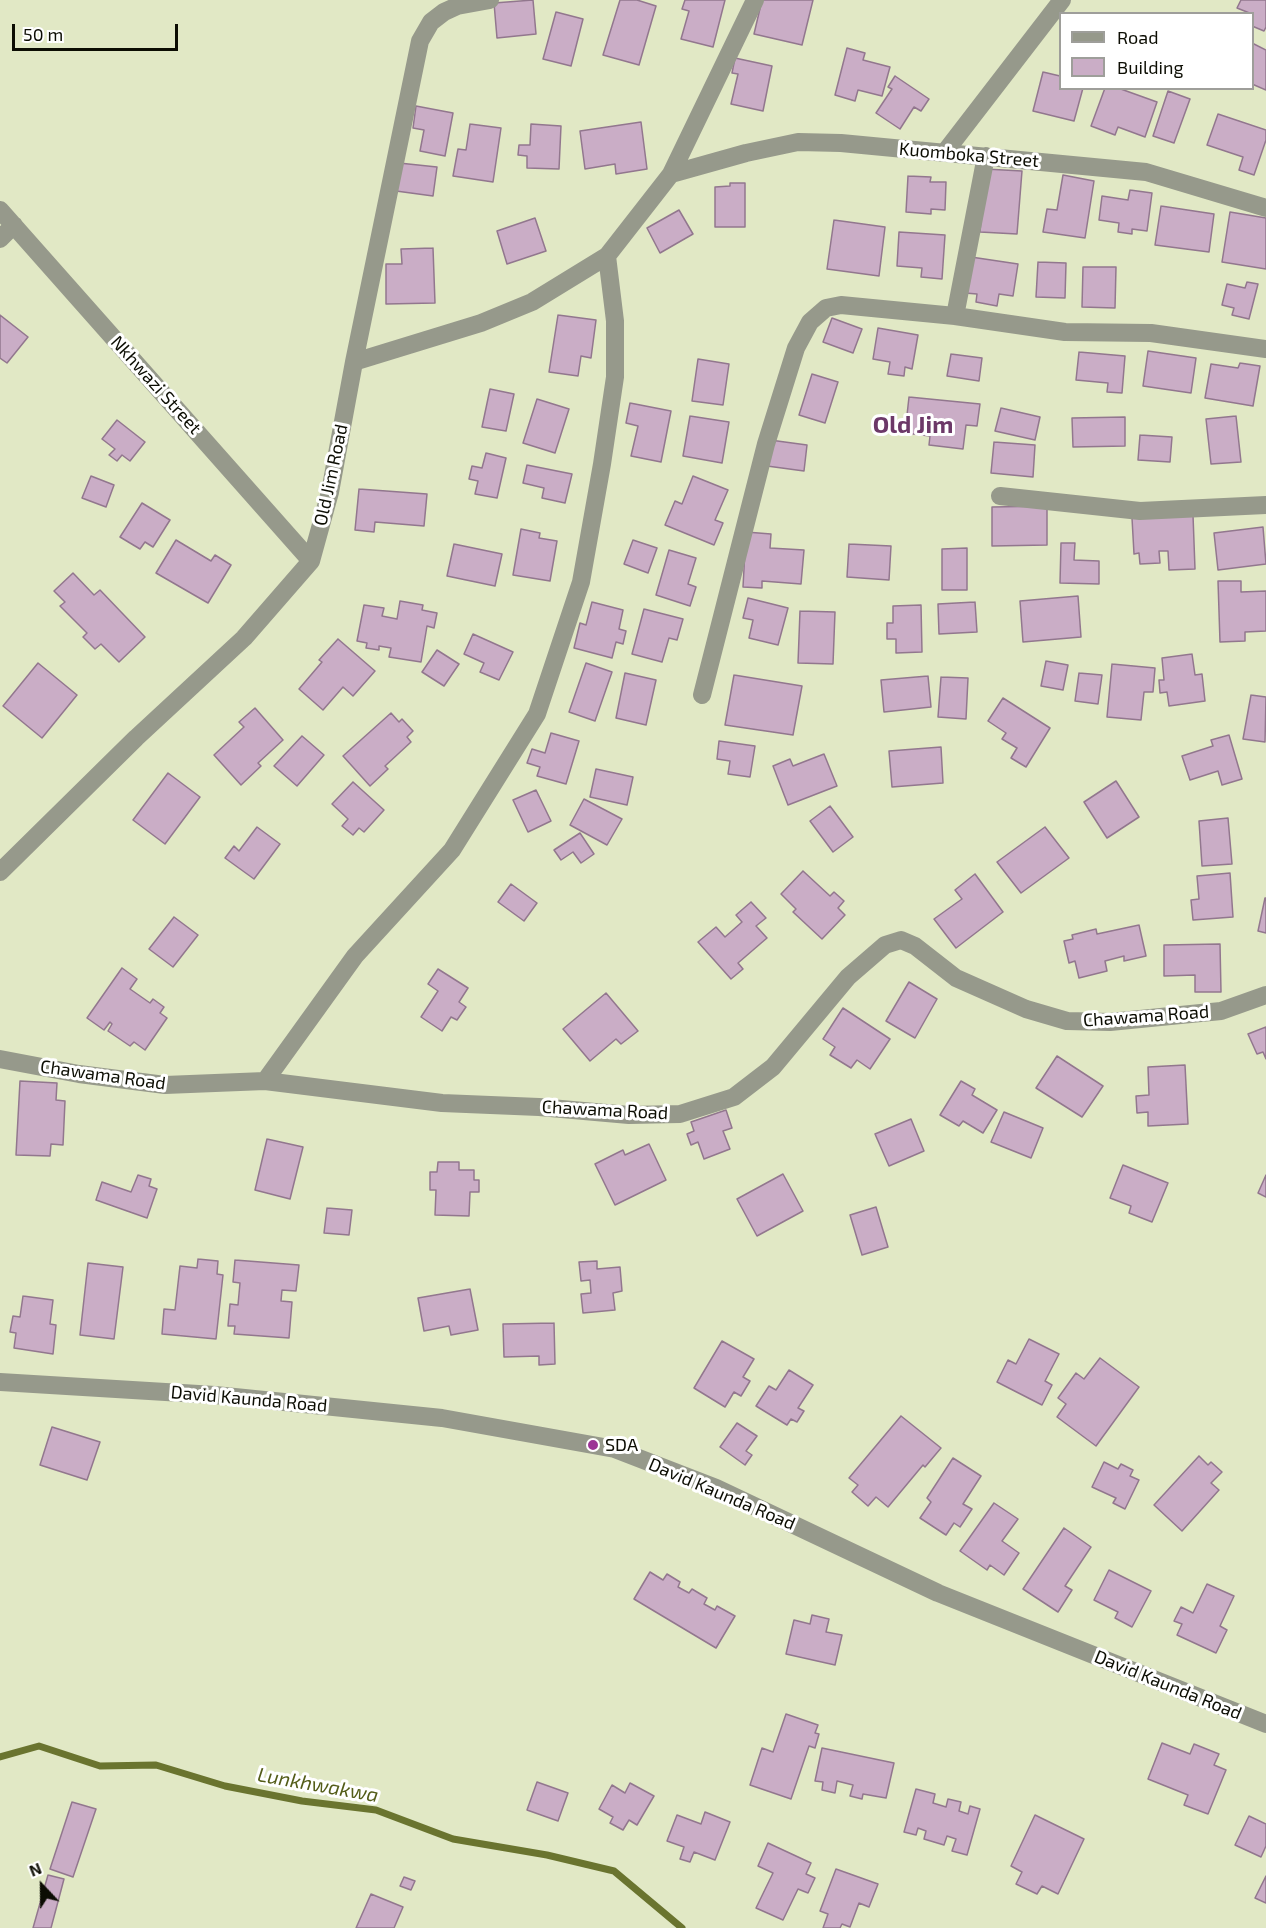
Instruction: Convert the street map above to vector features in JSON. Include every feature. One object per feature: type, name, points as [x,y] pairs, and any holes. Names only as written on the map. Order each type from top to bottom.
[{"type":"street","name":"Old Jim Road","points":[[0,872],[136,738],[244,638],[311,561],[330,492],[354,362],[420,41],[431,22],[444,12],[457,6],[490,0]]},
{"type":"street","points":[[354,362],[502,315],[532,302],[607,256],[671,174],[755,0]]},
{"type":"street","points":[[945,152],[1062,0]]},
{"type":"street","name":"Kuomboka Street","points":[[671,174],[746,153],[798,142],[841,143],[1146,172],[1266,208]]},
{"type":"street","points":[[956,316],[986,156]]},
{"type":"street","name":"Nkhwazi Street","points":[[0,210],[311,561]]},
{"type":"street","points":[[0,239],[14,225]]},
{"type":"street","points":[[265,1081],[355,956],[452,850],[537,714],[581,582],[602,464],[615,377],[615,321],[607,256]]},
{"type":"street","points":[[702,695],[766,444],[796,348],[810,322],[826,308],[841,305],[956,316],[1065,332],[1150,333],[1266,349]]},
{"type":"street","points":[[1000,496],[1140,511],[1266,505]]},
{"type":"street","name":"Chawama Road","points":[[0,1059],[79,1074],[165,1085],[265,1081],[442,1103],[539,1107],[629,1115],[680,1114],[734,1097],[773,1067],[848,977],[885,945],[901,940],[915,946],[956,978],[1026,1009],[1067,1021],[1110,1022],[1221,1011],[1266,995]]},
{"type":"street","name":"David Kaunda Road","points":[[0,1382],[216,1395],[442,1418],[615,1449],[716,1488],[938,1593],[1266,1724]]},
{"type":"building","points":[[533,0],[536,34],[497,38],[494,3]]},
{"type":"building","points":[[620,0],[637,0],[656,6],[639,65],[603,55]]},
{"type":"building","points":[[685,0],[725,0],[713,47],[681,39],[689,11],[682,9]]},
{"type":"building","points":[[762,0],[813,0],[802,45],[754,34]]},
{"type":"building","points":[[1241,0],[1266,0],[1264,31],[1254,27],[1254,12],[1237,8]]},
{"type":"building","points":[[556,12],[583,19],[571,66],[543,59]]},
{"type":"building","points":[[1254,44],[1266,50],[1266,90],[1254,85]]},
{"type":"building","points":[[847,48],[865,53],[863,60],[890,67],[882,96],[858,90],[855,101],[835,95]]},
{"type":"building","points":[[735,58],[772,66],[763,111],[731,104],[738,74],[732,73]]},
{"type":"building","points":[[1043,72],[1059,76],[1059,90],[1082,90],[1074,121],[1033,111]]},
{"type":"building","points":[[895,76],[929,99],[921,111],[914,107],[900,129],[876,113],[892,89],[888,87]]},
{"type":"building","points":[[1104,90],[1124,90],[1157,102],[1145,137],[1118,127],[1115,135],[1091,126]]},
{"type":"building","points":[[1168,91],[1190,99],[1174,143],[1153,136]]},
{"type":"building","points":[[416,106],[453,113],[445,156],[420,151],[424,130],[413,128]]},
{"type":"building","points":[[1218,114],[1266,130],[1266,140],[1254,175],[1239,170],[1243,157],[1207,145]]},
{"type":"building","points":[[641,122],[647,169],[616,174],[615,164],[585,169],[580,131]]},
{"type":"building","points":[[470,124],[501,128],[493,182],[453,176],[458,149],[466,150]]},
{"type":"building","points":[[531,124],[561,126],[559,169],[527,168],[527,156],[518,155],[519,145],[530,145]]},
{"type":"building","points":[[399,163],[437,167],[433,196],[396,191]]},
{"type":"building","points":[[985,169],[1022,171],[1017,234],[980,232]]},
{"type":"building","points":[[1063,175],[1094,181],[1085,238],[1043,232],[1047,209],[1057,210]]},
{"type":"building","points":[[908,176],[931,177],[930,182],[946,182],[945,210],[931,209],[931,214],[906,212]]},
{"type":"building","points":[[730,183],[745,183],[745,227],[715,227],[715,187],[730,186]]},
{"type":"building","points":[[1130,190],[1152,193],[1147,231],[1132,229],[1132,234],[1118,232],[1119,223],[1099,220],[1102,196],[1128,200]]},
{"type":"building","points":[[1161,206],[1214,214],[1209,252],[1155,245]]},
{"type":"building","points":[[679,210],[693,234],[660,253],[647,228]]},
{"type":"building","points":[[1230,212],[1266,218],[1266,269],[1222,262]]},
{"type":"building","points":[[535,218],[546,251],[507,264],[497,231]]},
{"type":"building","points":[[834,220],[885,227],[879,276],[827,269]]},
{"type":"building","points":[[899,232],[945,235],[942,279],[921,277],[922,268],[897,266]]},
{"type":"building","points":[[433,248],[435,303],[386,304],[386,264],[402,264],[401,249]]},
{"type":"building","points":[[971,257],[1018,264],[1013,296],[999,294],[997,306],[976,302],[977,294],[965,293]]},
{"type":"building","points":[[1038,262],[1066,263],[1065,298],[1036,297]]},
{"type":"building","points":[[1083,267],[1116,267],[1115,308],[1082,307]]},
{"type":"building","points":[[1247,282],[1258,284],[1249,319],[1232,315],[1234,308],[1222,305],[1227,284],[1245,288]]},
{"type":"building","points":[[0,315],[28,337],[7,363],[0,358]]},
{"type":"building","points":[[558,315],[596,320],[591,358],[581,356],[578,376],[549,372]]},
{"type":"building","points":[[832,318],[862,329],[853,353],[823,342]]},
{"type":"building","points":[[878,328],[918,335],[912,369],[905,367],[904,376],[888,374],[890,362],[873,359]]},
{"type":"building","points":[[1148,351],[1196,358],[1191,393],[1143,386]]},
{"type":"building","points":[[1079,352],[1125,356],[1122,393],[1107,392],[1108,383],[1076,380]]},
{"type":"building","points":[[951,354],[982,358],[979,381],[947,376]]},
{"type":"building","points":[[698,359],[729,364],[723,405],[692,401]]},
{"type":"building","points":[[1240,363],[1260,366],[1253,406],[1205,398],[1211,364],[1238,368]]},
{"type":"building","points":[[812,374],[838,382],[825,423],[799,415]]},
{"type":"building","points":[[490,389],[514,394],[506,431],[482,427]]},
{"type":"building","points":[[909,397],[980,404],[977,426],[966,425],[963,449],[929,445],[930,436],[905,433]]},
{"type":"building","points":[[537,399],[569,409],[555,453],[523,443]]},
{"type":"building","points":[[630,403],[671,411],[661,462],[631,456],[638,426],[626,423]]},
{"type":"building","points":[[1001,408],[1040,417],[1035,440],[995,431]]},
{"type":"building","points":[[690,416],[729,422],[722,463],[683,456]]},
{"type":"building","points":[[1236,416],[1241,462],[1211,464],[1206,419]]},
{"type":"building","points":[[1125,417],[1125,446],[1073,447],[1072,418]]},
{"type":"building","points":[[117,420],[145,442],[130,461],[122,455],[117,461],[109,455],[115,449],[102,439]]},
{"type":"building","points":[[1140,435],[1172,437],[1170,462],[1138,460]]},
{"type":"building","points":[[770,440],[807,445],[804,471],[767,466]]},
{"type":"building","points":[[994,442],[1035,445],[1033,477],[991,473]]},
{"type":"building","points":[[486,453],[506,458],[497,498],[475,494],[478,481],[469,479],[472,466],[482,468]]},
{"type":"building","points":[[527,465],[572,474],[565,503],[542,498],[544,488],[523,483]]},
{"type":"building","points":[[91,476],[114,485],[106,507],[82,498]]},
{"type":"building","points":[[693,476],[728,490],[715,520],[723,523],[714,545],[665,525],[675,501],[682,504]]},
{"type":"building","points":[[359,489],[427,494],[424,526],[375,522],[374,532],[355,530]]},
{"type":"building","points":[[142,503],[170,520],[153,547],[145,542],[140,549],[120,537]]},
{"type":"building","points":[[1047,506],[1047,545],[992,546],[992,507]]},
{"type":"building","points":[[1193,515],[1195,569],[1169,570],[1168,551],[1159,551],[1160,563],[1140,564],[1139,553],[1134,554],[1132,518]]},
{"type":"building","points":[[1263,527],[1266,564],[1218,570],[1214,533]]},
{"type":"building","points":[[521,529],[540,533],[539,538],[557,541],[550,581],[513,575]]},
{"type":"building","points":[[746,532],[771,534],[770,548],[804,550],[801,584],[762,581],[762,588],[743,587]]},
{"type":"building","points":[[176,540],[211,561],[215,555],[231,565],[208,603],[156,573]]},
{"type":"building","points":[[633,540],[657,548],[648,573],[624,564]]},
{"type":"building","points":[[1061,543],[1075,543],[1074,560],[1099,561],[1099,584],[1060,583]]},
{"type":"building","points":[[454,544],[502,554],[495,586],[447,576]]},
{"type":"building","points":[[849,544],[891,546],[889,580],[847,577]]},
{"type":"building","points":[[967,548],[967,590],[942,590],[942,549]]},
{"type":"building","points":[[669,550],[696,558],[688,584],[696,587],[690,606],[656,595]]},
{"type":"building","points":[[73,573],[94,595],[100,590],[145,637],[119,662],[101,644],[95,649],[83,637],[87,633],[60,606],[65,602],[54,591]]},
{"type":"building","points":[[1218,581],[1241,581],[1241,592],[1266,591],[1266,631],[1245,632],[1245,641],[1220,642]]},
{"type":"building","points":[[1078,596],[1081,637],[1023,642],[1020,601]]},
{"type":"building","points":[[748,598],[788,608],[778,645],[749,638],[753,620],[743,618]]},
{"type":"building","points":[[400,601],[423,605],[422,610],[437,613],[434,628],[427,626],[421,662],[389,657],[391,648],[379,646],[379,650],[366,648],[367,643],[357,641],[364,605],[384,608],[382,616],[397,619]]},
{"type":"building","points":[[592,602],[623,610],[619,629],[626,631],[623,644],[616,642],[612,658],[574,648],[580,623],[586,625]]},
{"type":"building","points":[[975,602],[977,632],[939,634],[938,604]]},
{"type":"building","points":[[921,605],[922,652],[896,653],[896,639],[887,639],[887,623],[893,623],[893,606]]},
{"type":"building","points":[[644,609],[683,619],[677,640],[669,638],[662,662],[632,654]]},
{"type":"building","points":[[800,611],[835,612],[833,664],[798,663]]},
{"type":"building","points":[[473,634],[513,652],[499,680],[480,672],[484,663],[464,654]]},
{"type":"building","points":[[338,639],[375,671],[353,696],[343,687],[323,710],[299,689],[322,662],[319,660]]},
{"type":"building","points":[[437,650],[459,664],[444,686],[422,672]]},
{"type":"building","points":[[1192,654],[1195,675],[1202,674],[1205,701],[1169,706],[1167,692],[1160,693],[1159,680],[1164,680],[1162,658]]},
{"type":"building","points":[[1046,661],[1068,665],[1063,690],[1041,686]]},
{"type":"building","points":[[38,663],[77,695],[42,738],[3,706]]},
{"type":"building","points":[[586,663],[612,672],[595,721],[569,712]]},
{"type":"building","points":[[1112,664],[1155,668],[1153,692],[1144,692],[1141,720],[1107,717]]},
{"type":"building","points":[[625,673],[656,680],[646,725],[616,718]]},
{"type":"building","points":[[1079,673],[1102,675],[1098,704],[1075,701]]},
{"type":"building","points":[[734,675],[802,686],[793,735],[725,725]]},
{"type":"building","points":[[928,676],[931,707],[884,712],[881,680]]},
{"type":"building","points":[[941,677],[968,678],[966,719],[938,717]]},
{"type":"building","points":[[1251,695],[1266,697],[1265,742],[1243,739]]},
{"type":"building","points":[[1003,698],[1050,728],[1026,767],[1011,758],[1017,748],[1002,739],[1006,733],[988,721]]},
{"type":"building","points":[[255,708],[283,740],[258,763],[261,766],[241,785],[214,755],[244,727],[239,722]]},
{"type":"building","points":[[391,713],[399,722],[402,719],[413,731],[407,737],[411,742],[385,766],[388,769],[370,786],[343,756]]},
{"type":"building","points":[[551,733],[579,741],[566,784],[537,776],[540,767],[527,763],[532,749],[545,753]]},
{"type":"building","points":[[1229,735],[1242,779],[1222,785],[1218,771],[1190,780],[1182,756],[1213,746],[1211,740]]},
{"type":"building","points":[[302,736],[324,755],[297,786],[274,766]]},
{"type":"building","points":[[719,741],[755,746],[750,777],[728,774],[730,761],[717,759]]},
{"type":"building","points":[[941,747],[943,783],[892,787],[889,751]]},
{"type":"building","points":[[824,754],[837,786],[788,805],[773,766],[790,759],[793,766]]},
{"type":"building","points":[[596,769],[633,777],[627,805],[590,797]]},
{"type":"building","points":[[168,773],[200,797],[165,844],[133,820]]},
{"type":"building","points":[[1116,781],[1139,817],[1107,838],[1084,802]]},
{"type":"building","points":[[353,782],[384,810],[364,832],[359,828],[353,835],[342,826],[348,819],[332,804]]},
{"type":"building","points":[[536,790],[551,821],[528,832],[513,800]]},
{"type":"building","points":[[584,799],[622,819],[607,845],[570,825]]},
{"type":"building","points":[[830,806],[853,837],[833,852],[810,821]]},
{"type":"building","points":[[1228,818],[1232,864],[1202,866],[1199,821]]},
{"type":"building","points":[[257,827],[280,844],[254,879],[225,858],[234,846],[239,851]]},
{"type":"building","points":[[1045,827],[1069,858],[1021,893],[997,862]]},
{"type":"building","points":[[580,833],[594,854],[581,863],[573,852],[561,860],[554,850]]},
{"type":"building","points":[[803,871],[830,896],[834,892],[844,901],[838,908],[845,915],[822,939],[793,912],[796,909],[781,894]]},
{"type":"building","points":[[1230,873],[1233,917],[1193,920],[1191,900],[1199,899],[1197,876]]},
{"type":"building","points":[[975,874],[1003,912],[956,948],[934,919],[962,899],[955,890]]},
{"type":"building","points":[[511,884],[537,903],[524,921],[498,902]]},
{"type":"building","points":[[1266,898],[1266,933],[1258,931]]},
{"type":"building","points":[[751,902],[766,918],[756,926],[767,938],[738,963],[743,969],[731,979],[698,942],[716,927],[725,937],[742,922],[736,915]]},
{"type":"building","points":[[174,917],[198,935],[173,967],[149,949]]},
{"type":"building","points":[[1139,925],[1146,956],[1124,961],[1124,956],[1105,961],[1107,971],[1079,978],[1075,961],[1069,963],[1064,941],[1073,939],[1072,935],[1096,929],[1097,934]]},
{"type":"building","points":[[1220,944],[1221,992],[1195,992],[1195,975],[1164,976],[1164,945]]},
{"type":"building","points":[[122,968],[137,979],[130,989],[150,1003],[153,999],[164,1007],[160,1013],[167,1018],[145,1050],[134,1042],[130,1046],[108,1031],[112,1024],[110,1022],[104,1030],[87,1018]]},
{"type":"building","points":[[438,969],[468,988],[459,1002],[466,1007],[457,1020],[451,1017],[442,1031],[421,1017],[438,991],[428,984]]},
{"type":"building","points":[[909,982],[937,999],[915,1038],[886,1021]]},
{"type":"building","points":[[606,993],[638,1031],[621,1044],[616,1039],[590,1061],[563,1029]]},
{"type":"building","points":[[843,1008],[890,1039],[870,1069],[857,1060],[851,1068],[830,1055],[835,1047],[823,1039]]},
{"type":"building","points":[[1266,1027],[1266,1059],[1263,1052],[1257,1054],[1248,1034]]},
{"type":"building","points":[[1057,1056],[1103,1086],[1082,1117],[1036,1088]]},
{"type":"building","points":[[1185,1065],[1188,1124],[1148,1126],[1148,1112],[1137,1113],[1136,1096],[1149,1095],[1148,1067]]},
{"type":"building","points":[[20,1081],[57,1083],[56,1100],[65,1101],[63,1145],[51,1144],[50,1156],[16,1155]]},
{"type":"building","points":[[961,1081],[975,1089],[972,1095],[997,1110],[983,1133],[963,1121],[959,1126],[940,1115]]},
{"type":"building","points":[[726,1110],[732,1128],[723,1131],[730,1149],[704,1159],[698,1142],[691,1145],[687,1134],[694,1131],[691,1122]]},
{"type":"building","points":[[1004,1112],[1043,1128],[1031,1158],[991,1142]]},
{"type":"building","points":[[911,1119],[924,1151],[889,1166],[875,1134]]},
{"type":"building","points":[[267,1139],[303,1147],[290,1199],[255,1190]]},
{"type":"building","points":[[649,1144],[666,1180],[615,1205],[595,1164],[623,1150],[625,1155]]},
{"type":"building","points":[[438,1162],[459,1162],[459,1170],[474,1170],[474,1180],[479,1180],[479,1192],[470,1192],[469,1216],[435,1215],[436,1190],[430,1190],[430,1172],[437,1172]]},
{"type":"building","points":[[1123,1165],[1168,1183],[1152,1222],[1129,1213],[1131,1206],[1110,1198]]},
{"type":"building","points":[[783,1174],[803,1211],[757,1236],[737,1199]]},
{"type":"building","points":[[138,1175],[151,1179],[149,1186],[157,1189],[147,1218],[96,1200],[102,1182],[131,1192]]},
{"type":"building","points":[[1266,1175],[1266,1197],[1258,1193]]},
{"type":"building","points":[[876,1207],[888,1247],[862,1255],[850,1215]]},
{"type":"building","points":[[327,1208],[352,1210],[349,1235],[324,1233]]},
{"type":"building","points":[[198,1259],[218,1261],[217,1274],[223,1275],[216,1339],[162,1334],[164,1309],[175,1310],[180,1266],[197,1268]]},
{"type":"building","points":[[235,1260],[299,1265],[296,1291],[282,1290],[281,1301],[292,1302],[289,1338],[234,1334],[235,1326],[228,1326],[230,1304],[238,1305],[240,1283],[233,1282]]},
{"type":"building","points":[[597,1261],[597,1269],[620,1267],[622,1291],[613,1293],[615,1310],[583,1313],[581,1294],[591,1293],[590,1280],[581,1281],[579,1262]]},
{"type":"building","points":[[88,1263],[123,1267],[114,1339],[80,1335]]},
{"type":"building","points":[[470,1289],[478,1330],[451,1335],[449,1326],[424,1331],[418,1298]]},
{"type":"building","points":[[23,1296],[53,1300],[50,1324],[56,1325],[53,1354],[14,1348],[16,1333],[10,1332],[13,1316],[20,1317]]},
{"type":"building","points":[[554,1323],[555,1364],[539,1365],[539,1356],[504,1357],[503,1324]]},
{"type":"building","points":[[1029,1339],[1059,1354],[1045,1381],[1052,1385],[1042,1405],[997,1382],[1008,1360],[1016,1364]]},
{"type":"building","points":[[722,1341],[754,1359],[743,1377],[750,1381],[741,1396],[734,1392],[725,1407],[694,1388]]},
{"type":"building","points":[[1100,1358],[1139,1387],[1096,1446],[1057,1417],[1066,1404],[1058,1398],[1076,1373],[1084,1379]]},
{"type":"building","points":[[789,1370],[813,1385],[798,1408],[804,1411],[797,1422],[791,1419],[787,1425],[756,1406],[769,1386],[776,1390]]},
{"type":"building","points":[[901,1416],[941,1448],[925,1467],[923,1465],[888,1507],[876,1497],[868,1506],[852,1492],[858,1485],[849,1478]]},
{"type":"building","points":[[737,1423],[757,1436],[746,1451],[752,1455],[745,1465],[720,1447]]},
{"type":"building","points":[[52,1427],[100,1442],[87,1480],[40,1465]]},
{"type":"building","points":[[1199,1456],[1208,1465],[1211,1462],[1222,1472],[1211,1483],[1219,1490],[1182,1531],[1154,1505]]},
{"type":"building","points":[[953,1458],[981,1476],[963,1504],[972,1509],[960,1527],[954,1523],[946,1535],[920,1518],[931,1502],[927,1498]]},
{"type":"building","points":[[1104,1462],[1118,1469],[1121,1464],[1133,1470],[1130,1476],[1139,1480],[1125,1509],[1113,1503],[1116,1498],[1092,1487]]},
{"type":"building","points":[[994,1503],[1018,1519],[1002,1541],[1019,1553],[1004,1575],[990,1565],[987,1570],[960,1551]]},
{"type":"building","points":[[1064,1528],[1091,1547],[1065,1586],[1072,1590],[1058,1612],[1023,1589]]},
{"type":"building","points":[[1109,1570],[1151,1591],[1132,1627],[1115,1618],[1118,1612],[1094,1600]]},
{"type":"building","points":[[650,1572],[663,1580],[667,1574],[680,1582],[678,1587],[689,1593],[692,1589],[707,1598],[704,1604],[715,1610],[717,1606],[735,1616],[716,1648],[634,1599]]},
{"type":"building","points":[[1207,1584],[1234,1596],[1220,1626],[1227,1630],[1216,1653],[1177,1635],[1182,1624],[1174,1621],[1181,1607],[1193,1613]]},
{"type":"building","points":[[812,1615],[829,1619],[826,1632],[842,1635],[835,1665],[786,1654],[794,1620],[810,1624]]},
{"type":"building","points":[[786,1714],[818,1725],[815,1733],[819,1734],[815,1748],[809,1746],[791,1799],[750,1785],[762,1748],[773,1752]]},
{"type":"building","points":[[1162,1743],[1190,1754],[1194,1744],[1219,1754],[1214,1765],[1226,1770],[1208,1814],[1184,1805],[1188,1795],[1148,1779]]},
{"type":"building","points":[[822,1748],[894,1763],[886,1798],[863,1794],[862,1799],[850,1796],[853,1785],[837,1781],[835,1793],[822,1790],[823,1782],[815,1781]]},
{"type":"building","points":[[537,1782],[568,1793],[558,1821],[527,1810]]},
{"type":"building","points":[[630,1783],[654,1796],[637,1825],[629,1820],[623,1830],[610,1823],[613,1817],[599,1809],[612,1785],[625,1793]]},
{"type":"building","points":[[916,1789],[935,1794],[933,1803],[946,1807],[948,1799],[961,1802],[959,1811],[968,1814],[970,1806],[980,1809],[967,1855],[952,1851],[956,1839],[947,1836],[944,1845],[924,1839],[926,1831],[918,1828],[916,1835],[904,1832]]},
{"type":"building","points":[[72,1802],[96,1809],[73,1877],[50,1869]]},
{"type":"building","points":[[705,1812],[730,1822],[715,1860],[694,1852],[690,1862],[680,1859],[684,1847],[667,1841],[677,1815],[701,1824]]},
{"type":"building","points":[[1035,1815],[1084,1839],[1058,1894],[1042,1886],[1037,1894],[1016,1884],[1022,1872],[1011,1866]]},
{"type":"building","points":[[1249,1816],[1266,1824],[1266,1846],[1261,1857],[1235,1845]]},
{"type":"building","points":[[768,1843],[811,1863],[806,1874],[815,1878],[808,1893],[798,1889],[783,1920],[756,1908],[773,1873],[758,1866]]},
{"type":"building","points":[[836,1869],[878,1884],[869,1907],[859,1903],[850,1927],[842,1924],[840,1928],[823,1928],[828,1914],[820,1911]]},
{"type":"building","points":[[48,1875],[64,1879],[51,1928],[33,1928]]},
{"type":"building","points":[[1266,1876],[1266,1903],[1255,1898]]},
{"type":"building","points":[[404,1877],[415,1881],[411,1890],[400,1886]]},
{"type":"building","points":[[371,1894],[403,1907],[394,1928],[356,1928]]},
{"type":"waterway","name":"Lunkhwakwa","points":[[0,1757],[39,1746],[100,1766],[156,1765],[225,1786],[302,1801],[376,1810],[453,1839],[547,1855],[614,1871],[682,1928]]},
{"type":"place","name":"SDA","points":[[593,1445]]},
{"type":"district","name":"Old Jim","points":[[913,425]]}]
